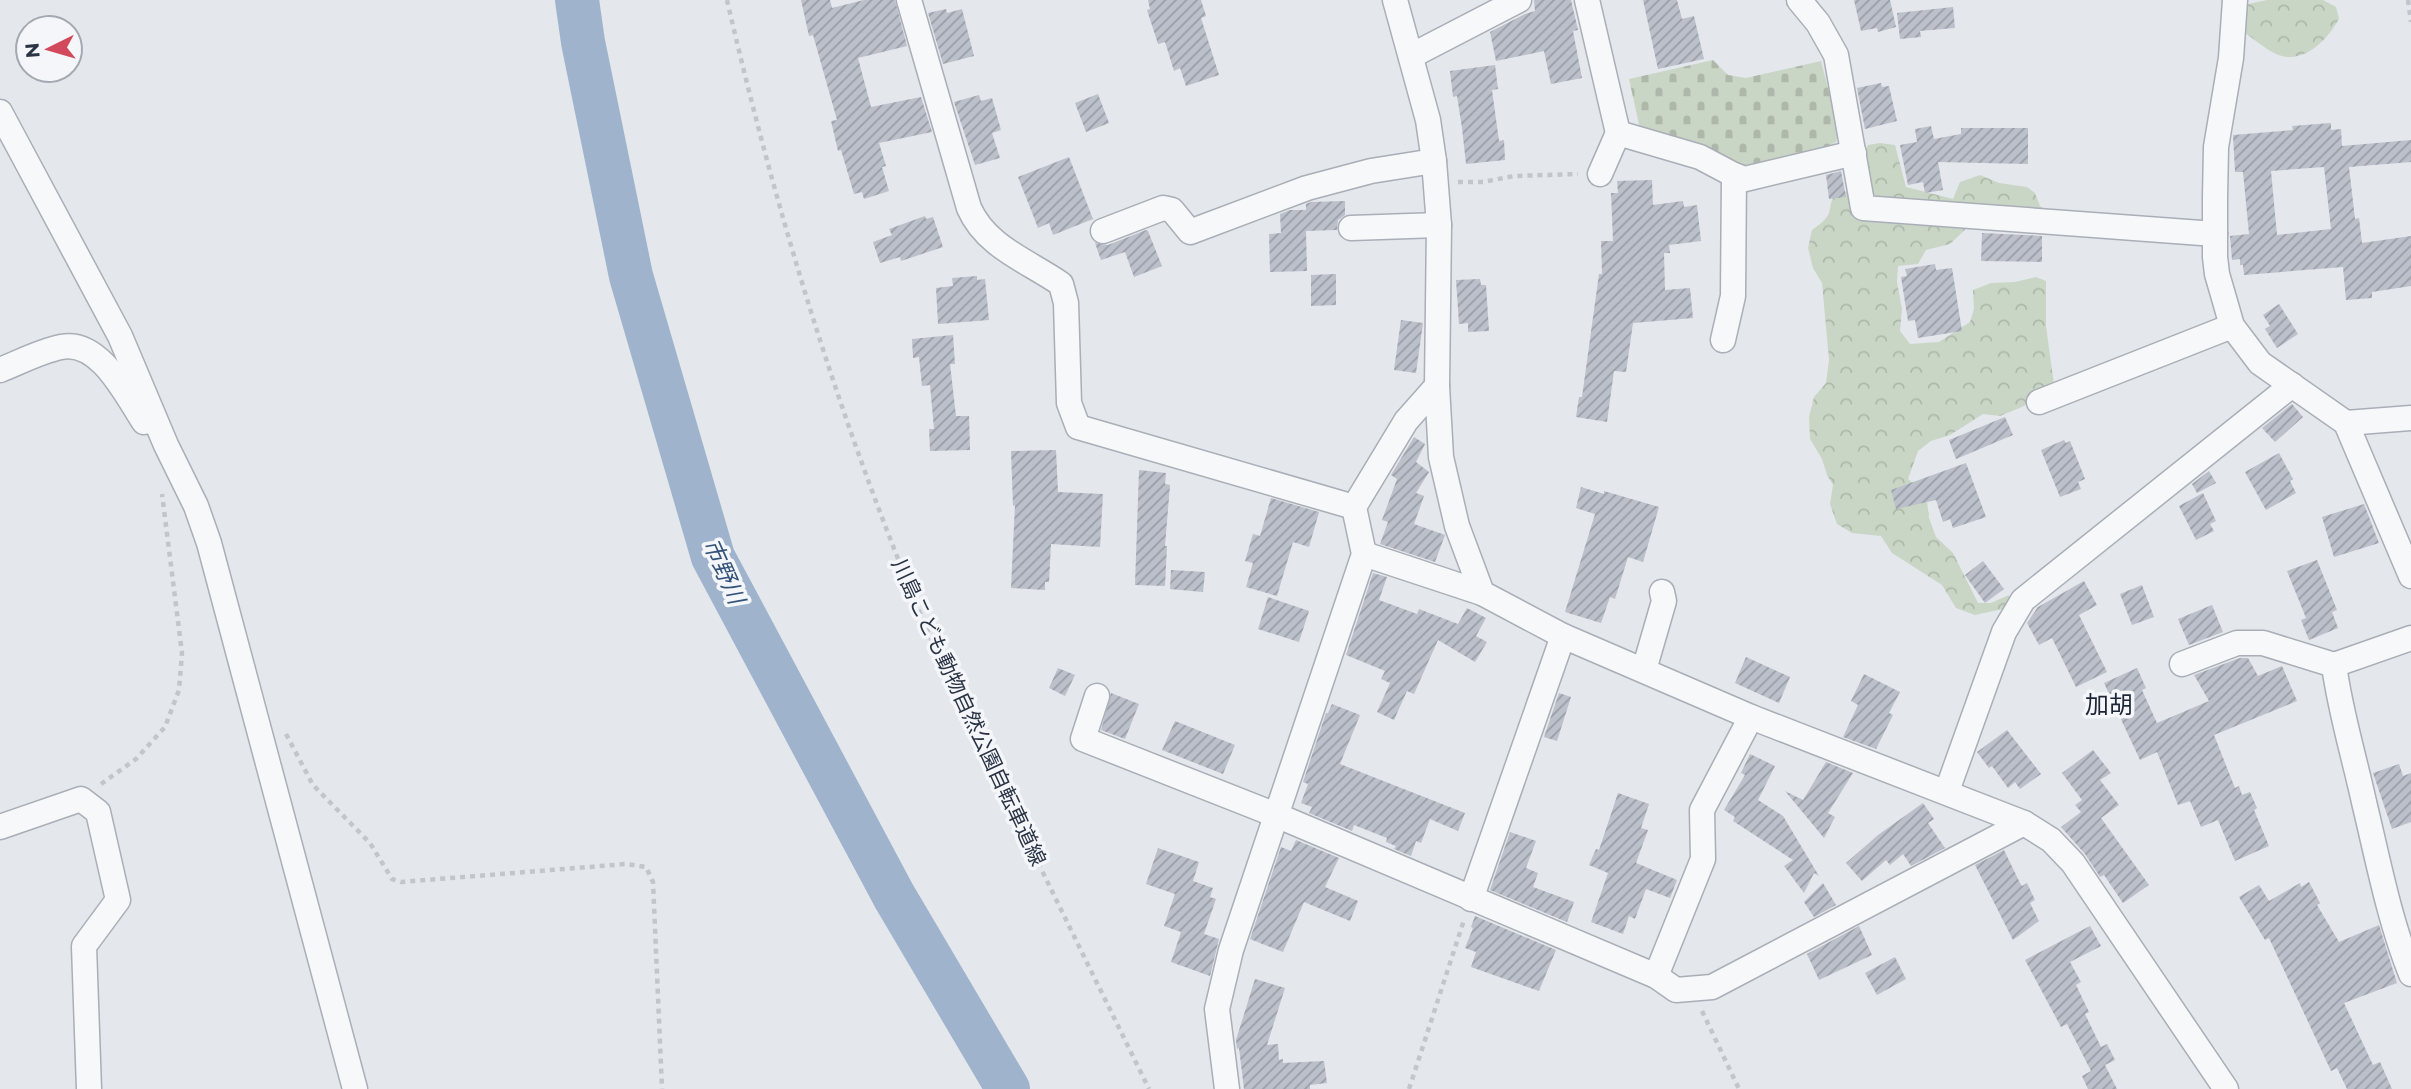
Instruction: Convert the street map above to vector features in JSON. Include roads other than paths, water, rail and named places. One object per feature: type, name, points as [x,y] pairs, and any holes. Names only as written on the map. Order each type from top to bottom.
[{"type":"street","points":[[909,0],[969,208],[976,223],[1002,248],[1061,284],[1066,303],[1069,403],[1078,427],[1354,507]]},
{"type":"street","points":[[1395,0],[1429,120],[1439,225],[1437,386],[1441,457],[1457,526],[1482,593]]},
{"type":"street","points":[[1411,56],[1519,0]]},
{"type":"street","points":[[1587,0],[1618,133],[1600,174]]},
{"type":"street","points":[[1799,0],[1818,23],[1836,55],[1863,208],[2215,234]]},
{"type":"street","points":[[2235,0],[2231,58],[2216,147],[2215,234],[2217,274],[2232,326],[2260,363],[2346,424],[2411,576]]},
{"type":"street","points":[[0,112],[120,336],[166,445],[196,506],[209,543],[355,1089]]},
{"type":"street","points":[[1618,133],[1700,157],[1745,178],[1854,153]]},
{"type":"street","points":[[1103,231],[1163,208],[1172,210],[1190,232],[1307,188],[1371,170],[1434,171]]},
{"type":"street","points":[[1723,340],[1732,296],[1734,175]]},
{"type":"street","points":[[1351,228],[1439,225]]},
{"type":"street","points":[[2039,402],[2232,326]]},
{"type":"street","points":[[0,370],[62,347],[79,347],[93,353],[157,440],[166,445]]},
{"type":"street","points":[[1947,791],[2004,632],[2023,600],[2292,385]]},
{"type":"street","points":[[1227,1089],[1217,1009],[1231,950],[1364,554],[1354,507],[1406,421],[1437,386]]},
{"type":"street","points":[[2346,424],[2411,418]]},
{"type":"street","points":[[1364,554],[1482,593],[1563,636],[1751,717],[2024,823],[2051,840],[2073,863],[2226,1089]]},
{"type":"street","points":[[1644,670],[1664,600],[1662,592]]},
{"type":"street","points":[[1471,899],[1563,636]]},
{"type":"street","points":[[2182,663],[2237,643],[2263,643],[2334,665],[2411,638]]},
{"type":"street","points":[[2334,665],[2338,697],[2378,861],[2399,944],[2411,974]]},
{"type":"street","points":[[1097,696],[1083,738],[1276,815],[1656,976],[1676,990],[1712,988],[2024,823]]},
{"type":"street","points":[[1656,976],[1703,859],[1702,810],[1751,717]]},
{"type":"street","points":[[0,828],[80,799],[98,812],[118,900],[85,946],[89,1089]]},
{"type":"waterway","name":"市野川","points":[[577,0],[583,42],[631,276],[713,557],[894,896],[1008,1089]]},
{"type":"district","name":"加胡","points":[[2109,704]]}]
